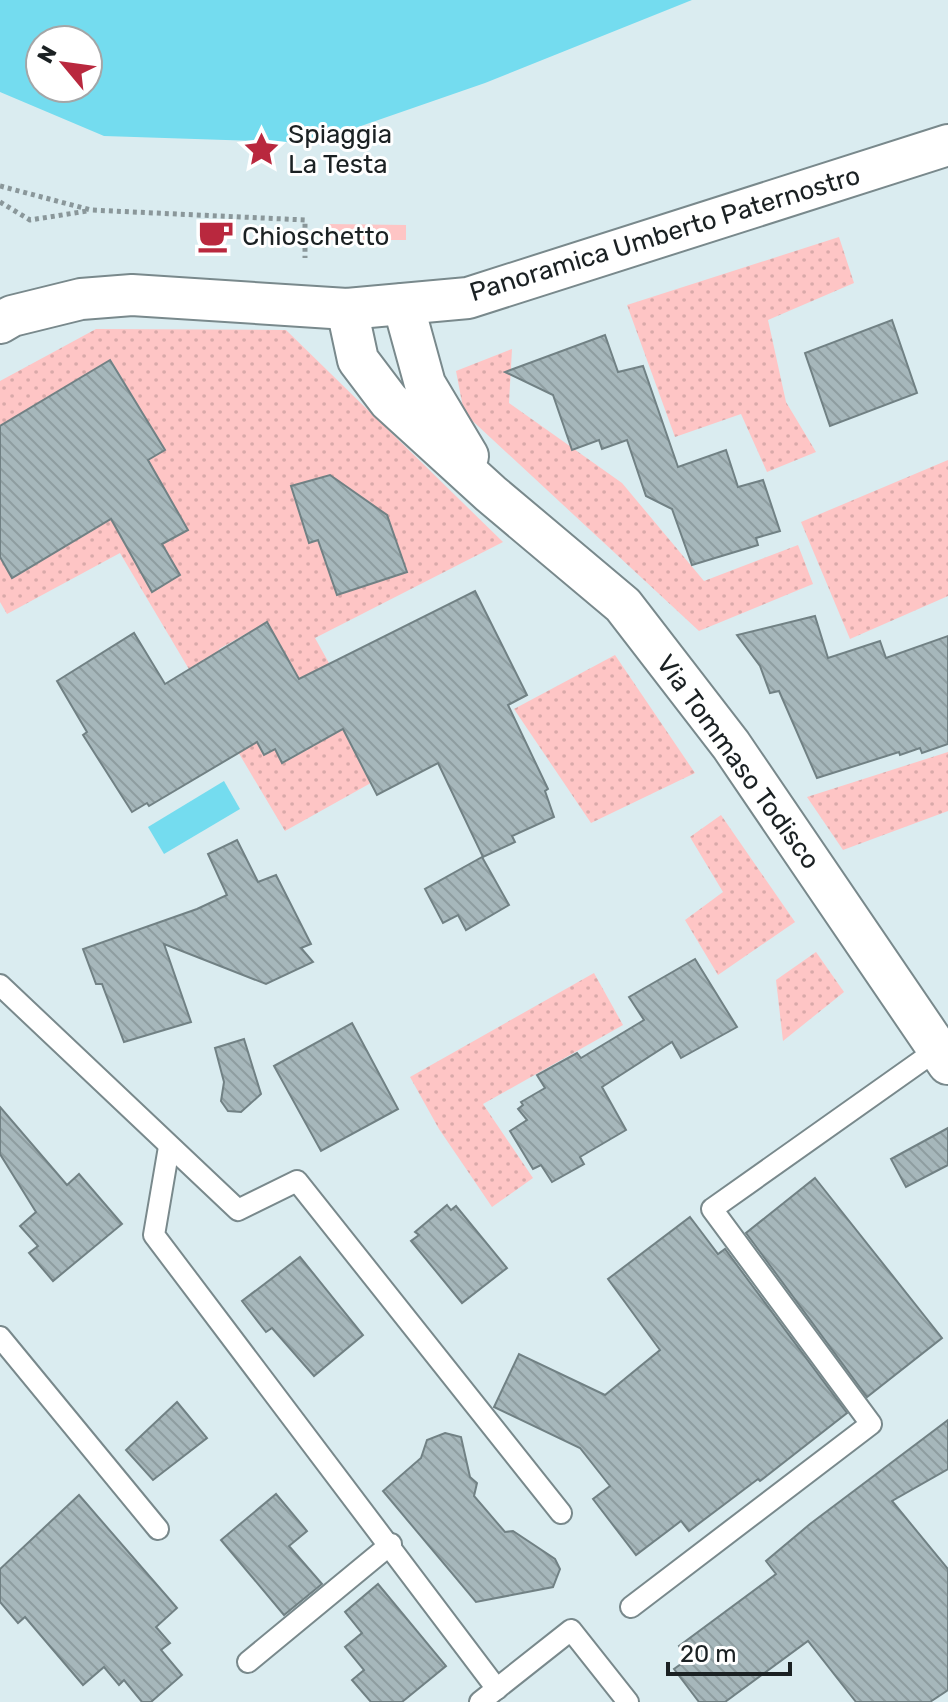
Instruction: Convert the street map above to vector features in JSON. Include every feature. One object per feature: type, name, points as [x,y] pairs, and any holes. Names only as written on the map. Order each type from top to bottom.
[{"type":"street","name":"Panoramica Umberto Paternostro","points":[[0,323],[12,316],[81,299],[132,295],[347,309],[468,298],[948,145]]},
{"type":"street","name":"Via Tommaso Todisco","points":[[403,304],[425,384],[491,494]]},
{"type":"street","name":"Via Tommaso Todisco","points":[[347,309],[358,360],[389,401],[491,494],[623,605],[731,745],[943,1057]]},
{"type":"lane","points":[[0,985],[238,1210],[297,1181],[561,1513]]},
{"type":"lane","points":[[631,1607],[871,1424],[712,1209],[943,1057]]},
{"type":"lane","points":[[169,1147],[154,1235],[391,1544],[497,1689]]},
{"type":"lane","points":[[0,1337],[158,1529]]},
{"type":"lane","points":[[248,1662],[391,1544]]},
{"type":"lane","points":[[480,1702],[571,1630],[628,1702]]},
{"type":"path","points":[[0,186],[91,210]]},
{"type":"path","points":[[0,202],[30,220],[91,210],[305,220],[305,258]]},
{"type":"shaded area","points":[[327,224],[406,225],[406,240],[327,240]]},
{"type":"shaded area","points":[[839,237],[854,283],[768,320],[786,402],[816,452],[767,472],[741,414],[675,437],[627,305]]},
{"type":"shaded area","points":[[96,329],[286,330],[503,542],[315,638],[382,758],[378,779],[285,831],[120,553],[7,614],[0,602],[0,557],[13,578],[65,546],[40,481],[5,423],[0,425],[0,381]],"holes":[[[111,360],[165,450],[137,467],[57,392]],[[330,475],[387,515],[407,572],[337,594],[318,540],[309,542],[291,486]],[[187,530],[162,544],[180,575],[152,591],[128,547]],[[267,622],[285,653],[305,706],[315,701],[333,735],[283,763],[219,649]]]},
{"type":"shaded area","points":[[512,349],[509,403],[622,483],[704,581],[798,545],[813,584],[699,631],[464,413],[456,371]]},
{"type":"shaded area","points":[[948,460],[948,596],[850,639],[801,522]]},
{"type":"shaded area","points":[[615,655],[695,773],[591,823],[514,709]]},
{"type":"shaded area","points":[[948,752],[948,811],[843,850],[807,797]]},
{"type":"shaded area","points":[[721,815],[795,922],[718,975],[685,920],[723,892],[690,837]]},
{"type":"shaded area","points":[[816,952],[844,992],[783,1041],[776,980]]},
{"type":"shaded area","points":[[594,973],[623,1025],[483,1104],[533,1178],[492,1207],[439,1129],[410,1077]]},
{"type":"water","points":[[0,0],[692,0],[485,83],[312,143],[104,136],[28,104],[104,104],[104,24],[24,24],[24,102],[0,92]]},
{"type":"water","points":[[224,781],[240,809],[164,854],[148,827]]},
{"type":"building","points":[[892,320],[917,393],[830,426],[805,353]]},
{"type":"building","points":[[605,335],[618,372],[643,366],[678,467],[726,450],[738,487],[763,480],[780,531],[756,538],[758,545],[692,565],[672,509],[646,496],[627,440],[602,449],[599,440],[572,450],[553,395],[505,372]]},
{"type":"building","points":[[110,360],[165,450],[148,460],[188,530],[162,544],[180,575],[152,592],[111,519],[12,578],[0,557],[0,426]]},
{"type":"building","points":[[330,475],[387,515],[407,572],[337,595],[318,540],[309,543],[291,486]]},
{"type":"building","points":[[475,591],[527,695],[508,705],[548,789],[545,791],[554,817],[512,836],[515,842],[483,857],[438,763],[377,795],[343,729],[282,763],[275,749],[264,755],[257,742],[149,806],[147,803],[132,812],[83,735],[87,732],[57,681],[134,633],[165,684],[267,622],[299,679]]},
{"type":"building","points":[[815,616],[828,658],[880,641],[886,658],[948,636],[948,744],[922,753],[920,748],[900,755],[899,752],[817,778],[779,691],[770,693],[760,666],[737,635]]},
{"type":"building","points":[[237,840],[258,882],[276,875],[311,944],[301,948],[313,962],[266,984],[164,944],[191,1022],[124,1042],[102,984],[96,984],[83,949],[197,909],[227,895],[208,854]]},
{"type":"building","points":[[482,857],[509,905],[466,930],[458,915],[443,923],[425,889]]},
{"type":"building","points":[[695,959],[737,1027],[681,1058],[672,1042],[602,1087],[626,1130],[580,1157],[584,1164],[552,1182],[541,1165],[533,1169],[510,1131],[527,1120],[518,1109],[523,1105],[521,1102],[545,1088],[537,1075],[577,1053],[581,1058],[644,1020],[629,997]]},
{"type":"building","points":[[352,1023],[398,1109],[321,1151],[274,1066]]},
{"type":"building","points":[[244,1039],[261,1094],[241,1112],[228,1111],[221,1101],[224,1082],[215,1048]]},
{"type":"building","points":[[0,1107],[67,1185],[79,1174],[122,1224],[53,1281],[29,1253],[38,1246],[20,1226],[36,1212],[0,1154]]},
{"type":"building","points":[[948,1128],[948,1165],[906,1187],[891,1159]]},
{"type":"building","points":[[815,1178],[942,1338],[867,1397],[746,1233]]},
{"type":"building","points":[[447,1205],[451,1210],[456,1206],[507,1268],[462,1303],[411,1241],[419,1235],[415,1232]]},
{"type":"building","points":[[690,1217],[718,1254],[725,1249],[847,1413],[760,1481],[758,1479],[689,1531],[681,1521],[636,1555],[593,1499],[610,1486],[580,1448],[494,1407],[519,1354],[605,1395],[660,1350],[608,1279]]},
{"type":"building","points":[[300,1257],[363,1335],[314,1376],[272,1328],[266,1332],[242,1301]]},
{"type":"building","points":[[177,1402],[207,1438],[153,1480],[126,1450]]},
{"type":"building","points":[[948,1420],[948,1469],[892,1501],[948,1569],[948,1690],[930,1702],[856,1702],[808,1641],[725,1702],[699,1702],[674,1669],[688,1659],[679,1646],[776,1574],[766,1561],[810,1524]]},
{"type":"building","points":[[445,1433],[461,1437],[470,1477],[477,1483],[474,1496],[505,1532],[513,1531],[555,1559],[560,1569],[553,1587],[476,1602],[383,1491],[421,1458],[427,1440]]},
{"type":"building","points":[[276,1494],[307,1531],[289,1546],[322,1584],[284,1615],[221,1540]]},
{"type":"building","points":[[79,1495],[177,1608],[156,1627],[170,1643],[161,1650],[182,1675],[151,1702],[142,1702],[124,1680],[119,1685],[104,1667],[83,1685],[25,1617],[18,1623],[0,1602],[0,1569]]},
{"type":"building","points":[[378,1584],[446,1666],[402,1702],[371,1702],[352,1680],[364,1670],[345,1647],[362,1633],[345,1612]]},
{"type":"place","name":"Spiaggia La Testa","points":[[262,149]]},
{"type":"place","name":"Chioschetto","points":[[216,236]]}]
